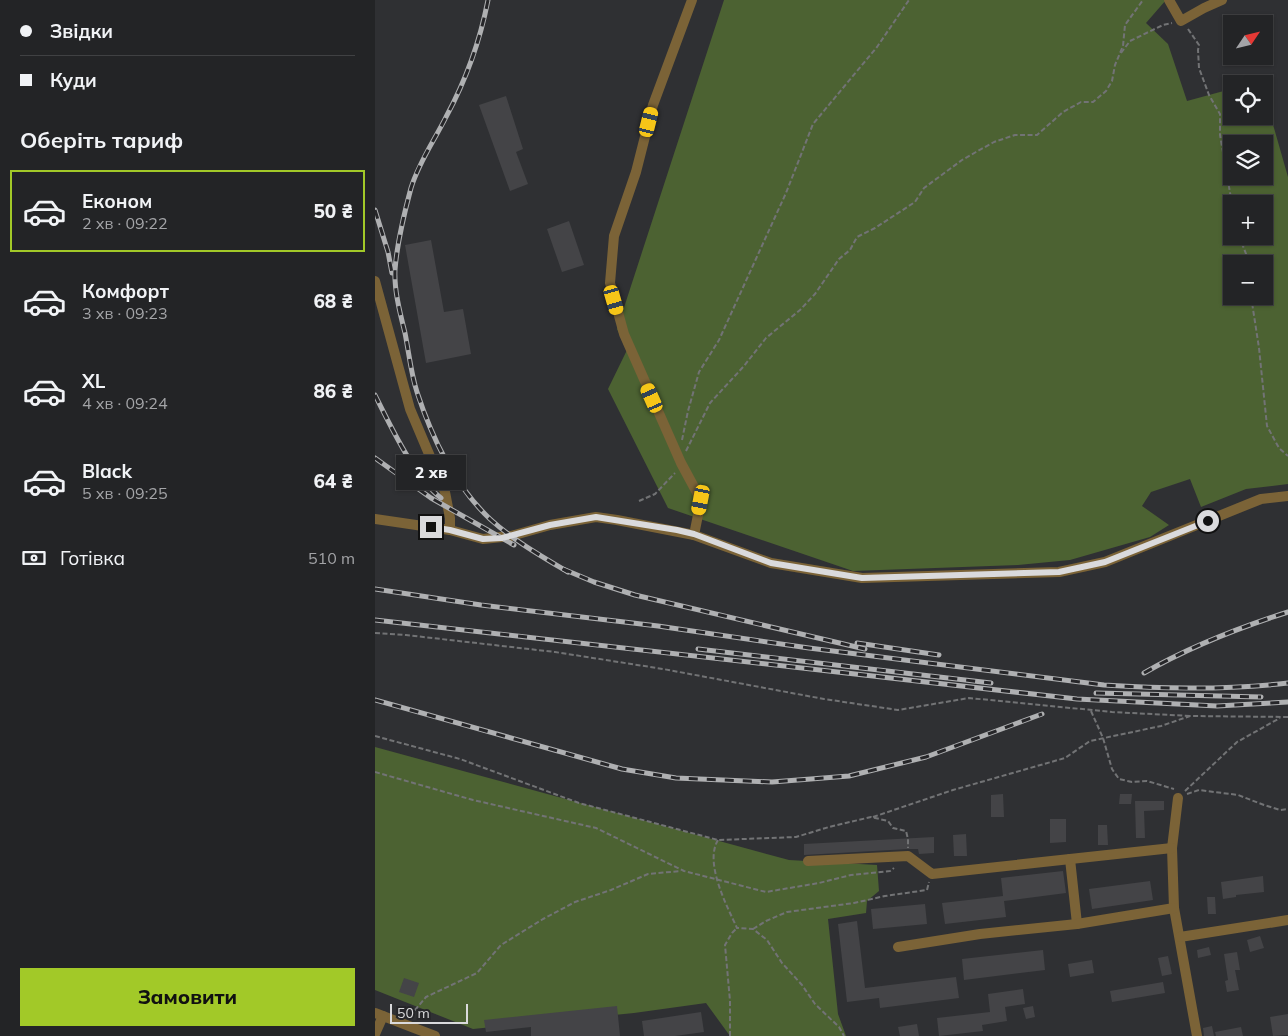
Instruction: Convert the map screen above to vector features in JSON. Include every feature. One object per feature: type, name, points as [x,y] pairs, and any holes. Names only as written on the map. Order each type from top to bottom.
[{"type":"street","points":[[692,0],[653,105],[636,172],[614,236],[610,283],[624,334],[681,463],[701,500],[694,534]]},
{"type":"street","points":[[1169,0],[1181,21],[1222,0]]},
{"type":"street","points":[[375,281],[410,409],[445,492],[450,530]]},
{"type":"street","points":[[375,519],[450,530],[483,539],[502,538],[550,525],[596,517],[694,534],[771,563],[862,578],[1059,572],[1105,562],[1261,499],[1288,496]]},
{"type":"street","points":[[1178,798],[1172,848],[1174,908],[1197,1036]]},
{"type":"street","points":[[808,861],[909,856],[932,874],[1172,848]]},
{"type":"street","points":[[1070,859],[1077,924]]},
{"type":"street","points":[[898,947],[980,934],[1077,924],[1174,908]]},
{"type":"street","points":[[1179,937],[1288,920]]},
{"type":"street","points":[[375,1034],[379,1014],[435,1036]]},
{"type":"path","points":[[681,442],[687,411],[699,372],[719,340],[786,193],[813,124],[877,47],[909,0]]},
{"type":"path","points":[[639,501],[655,494],[673,476],[710,403],[744,366],[766,338],[800,310],[815,294],[839,259],[851,250],[857,237],[875,228],[915,202],[925,188],[962,160],[994,142],[1015,134],[1037,135],[1063,112],[1081,102],[1093,102],[1106,92],[1112,81],[1115,65],[1123,46],[1125,26],[1143,0]]},
{"type":"path","points":[[1118,57],[1130,41],[1163,25],[1181,21],[1199,45],[1199,68],[1209,96],[1221,114],[1220,135],[1230,195]]},
{"type":"path","points":[[1252,305],[1267,426],[1279,448],[1288,456]]},
{"type":"path","points":[[375,633],[555,652],[663,668],[824,699],[898,710],[969,698],[1091,711],[1191,716],[1288,717]]},
{"type":"path","points":[[1091,711],[1103,738],[1112,769],[1119,779],[1131,782],[1147,781],[1165,785],[1174,788],[1178,798]]},
{"type":"path","points":[[375,736],[460,758],[579,803],[718,840],[796,837],[920,803],[953,790],[1065,758],[1090,741],[1161,726],[1191,716]]},
{"type":"path","points":[[1178,798],[1237,742],[1281,717]]},
{"type":"path","points":[[375,772],[473,800],[596,828],[683,871],[766,892],[819,883],[851,875],[890,871],[909,856],[906,831],[893,828],[888,821],[871,817]]},
{"type":"path","points":[[1178,798],[1199,790],[1238,796],[1280,810],[1288,809]]},
{"type":"path","points":[[718,840],[714,847],[718,888],[737,928]]},
{"type":"path","points":[[403,1024],[426,997],[477,973],[501,945],[543,919],[575,902],[611,890],[648,874],[683,871]]},
{"type":"path","points":[[753,929],[787,912],[854,904],[885,896],[927,890],[932,874]]},
{"type":"path","points":[[729,1036],[730,1001],[725,945],[737,928],[753,929],[767,940],[783,963],[802,984],[815,1004],[839,1028],[844,1036]]},
{"type":"green space","points":[[724,0],[1166,0],[1146,23],[1168,44],[1187,101],[1223,91],[1223,125],[1273,124],[1288,177],[1288,484],[1246,489],[1201,507],[1190,479],[1151,492],[1142,506],[1169,525],[1150,537],[1070,560],[1018,565],[853,571],[668,508],[608,389],[627,350],[617,329]]},
{"type":"green space","points":[[375,747],[789,860],[877,865],[879,891],[867,901],[866,913],[828,919],[838,1014],[846,1036],[730,1036],[706,1003],[634,1013],[473,1029],[375,990]]},
{"type":"building","points":[[506,96],[523,149],[516,152],[528,184],[510,191],[479,105]]},
{"type":"building","points":[[569,221],[584,265],[562,272],[547,229]]},
{"type":"building","points":[[431,240],[444,312],[463,309],[471,354],[426,363],[405,245]]},
{"type":"building","points":[[1003,794],[1004,817],[991,817],[991,795]]},
{"type":"building","points":[[1120,794],[1132,794],[1131,804],[1119,804]]},
{"type":"building","points":[[1135,801],[1164,801],[1164,810],[1144,811],[1145,838],[1136,838]]},
{"type":"building","points":[[1050,819],[1066,819],[1066,842],[1050,843]]},
{"type":"building","points":[[1098,825],[1107,825],[1108,845],[1098,845]]},
{"type":"building","points":[[966,834],[967,856],[954,856],[953,835]]},
{"type":"building","points":[[934,837],[934,853],[919,854],[918,849],[908,849],[804,855],[804,844]]},
{"type":"building","points":[[1063,871],[1066,893],[1004,901],[1006,917],[945,924],[942,903],[1003,896],[1001,878]]},
{"type":"building","points":[[1263,876],[1264,892],[1236,895],[1236,897],[1223,899],[1221,882]]},
{"type":"building","points":[[1150,881],[1153,900],[1092,909],[1089,889]]},
{"type":"building","points":[[1207,897],[1215,897],[1216,914],[1208,914]]},
{"type":"building","points":[[925,904],[927,924],[873,929],[871,909]]},
{"type":"building","points":[[857,921],[865,988],[956,977],[959,998],[880,1008],[879,998],[847,1002],[838,924]]},
{"type":"building","points":[[1260,936],[1264,948],[1250,952],[1247,940]]},
{"type":"building","points":[[1209,947],[1211,955],[1198,958],[1197,950]]},
{"type":"building","points":[[1043,950],[1045,970],[964,980],[962,959]]},
{"type":"building","points":[[1237,952],[1240,970],[1235,970],[1239,990],[1227,992],[1225,981],[1228,980],[1224,954]]},
{"type":"building","points":[[1168,956],[1172,974],[1162,976],[1158,958]]},
{"type":"building","points":[[1092,960],[1094,973],[1070,977],[1068,964]]},
{"type":"building","points":[[404,978],[419,983],[414,997],[399,992]]},
{"type":"building","points":[[1163,982],[1165,993],[1112,1002],[1110,991]]},
{"type":"building","points":[[1023,989],[1025,1004],[1005,1007],[1007,1021],[982,1025],[983,1031],[939,1036],[937,1018],[990,1012],[988,994]]},
{"type":"building","points":[[617,1006],[620,1036],[531,1036],[531,1027],[486,1032],[484,1020]]},
{"type":"building","points":[[1033,1006],[1035,1017],[1026,1019],[1023,1008]]},
{"type":"building","points":[[701,1012],[704,1032],[675,1036],[644,1036],[642,1021]]},
{"type":"building","points":[[1288,1014],[1288,1035],[1273,1036],[1270,1017]]},
{"type":"building","points":[[917,1024],[919,1036],[900,1036],[898,1027]]},
{"type":"building","points":[[1212,1026],[1214,1036],[1204,1036],[1203,1028]]},
{"type":"building","points":[[1241,1027],[1243,1036],[1216,1036],[1215,1032]]},
{"type":"railway","points":[[488,0],[481,30],[466,75],[414,178],[397,249],[395,270],[396,293],[417,392],[437,444],[455,476],[477,506],[499,527],[568,572]]},
{"type":"railway","points":[[375,210],[388,252],[392,273]]},
{"type":"railway","points":[[375,395],[413,465],[431,489],[441,498]]},
{"type":"railway","points":[[375,458],[431,498],[514,545]]},
{"type":"railway","points":[[563,569],[594,582],[635,595],[865,649]]},
{"type":"railway","points":[[375,589],[481,605],[658,626],[809,648],[1104,685],[1196,688],[1288,683]]},
{"type":"railway","points":[[1144,673],[1214,639],[1288,612]]},
{"type":"railway","points":[[375,620],[1077,699],[1217,706],[1288,702]]},
{"type":"railway","points":[[857,643],[939,655]]},
{"type":"railway","points":[[698,649],[991,683]]},
{"type":"railway","points":[[1096,693],[1261,697]]},
{"type":"railway","points":[[375,700],[622,769],[676,778],[772,782],[849,776],[926,757],[1042,714]]},
{"type":"route","points":[[431,527],[483,539],[502,538],[550,525],[596,517],[694,534],[771,563],[862,578],[1059,572],[1105,562],[1208,521]]}]
